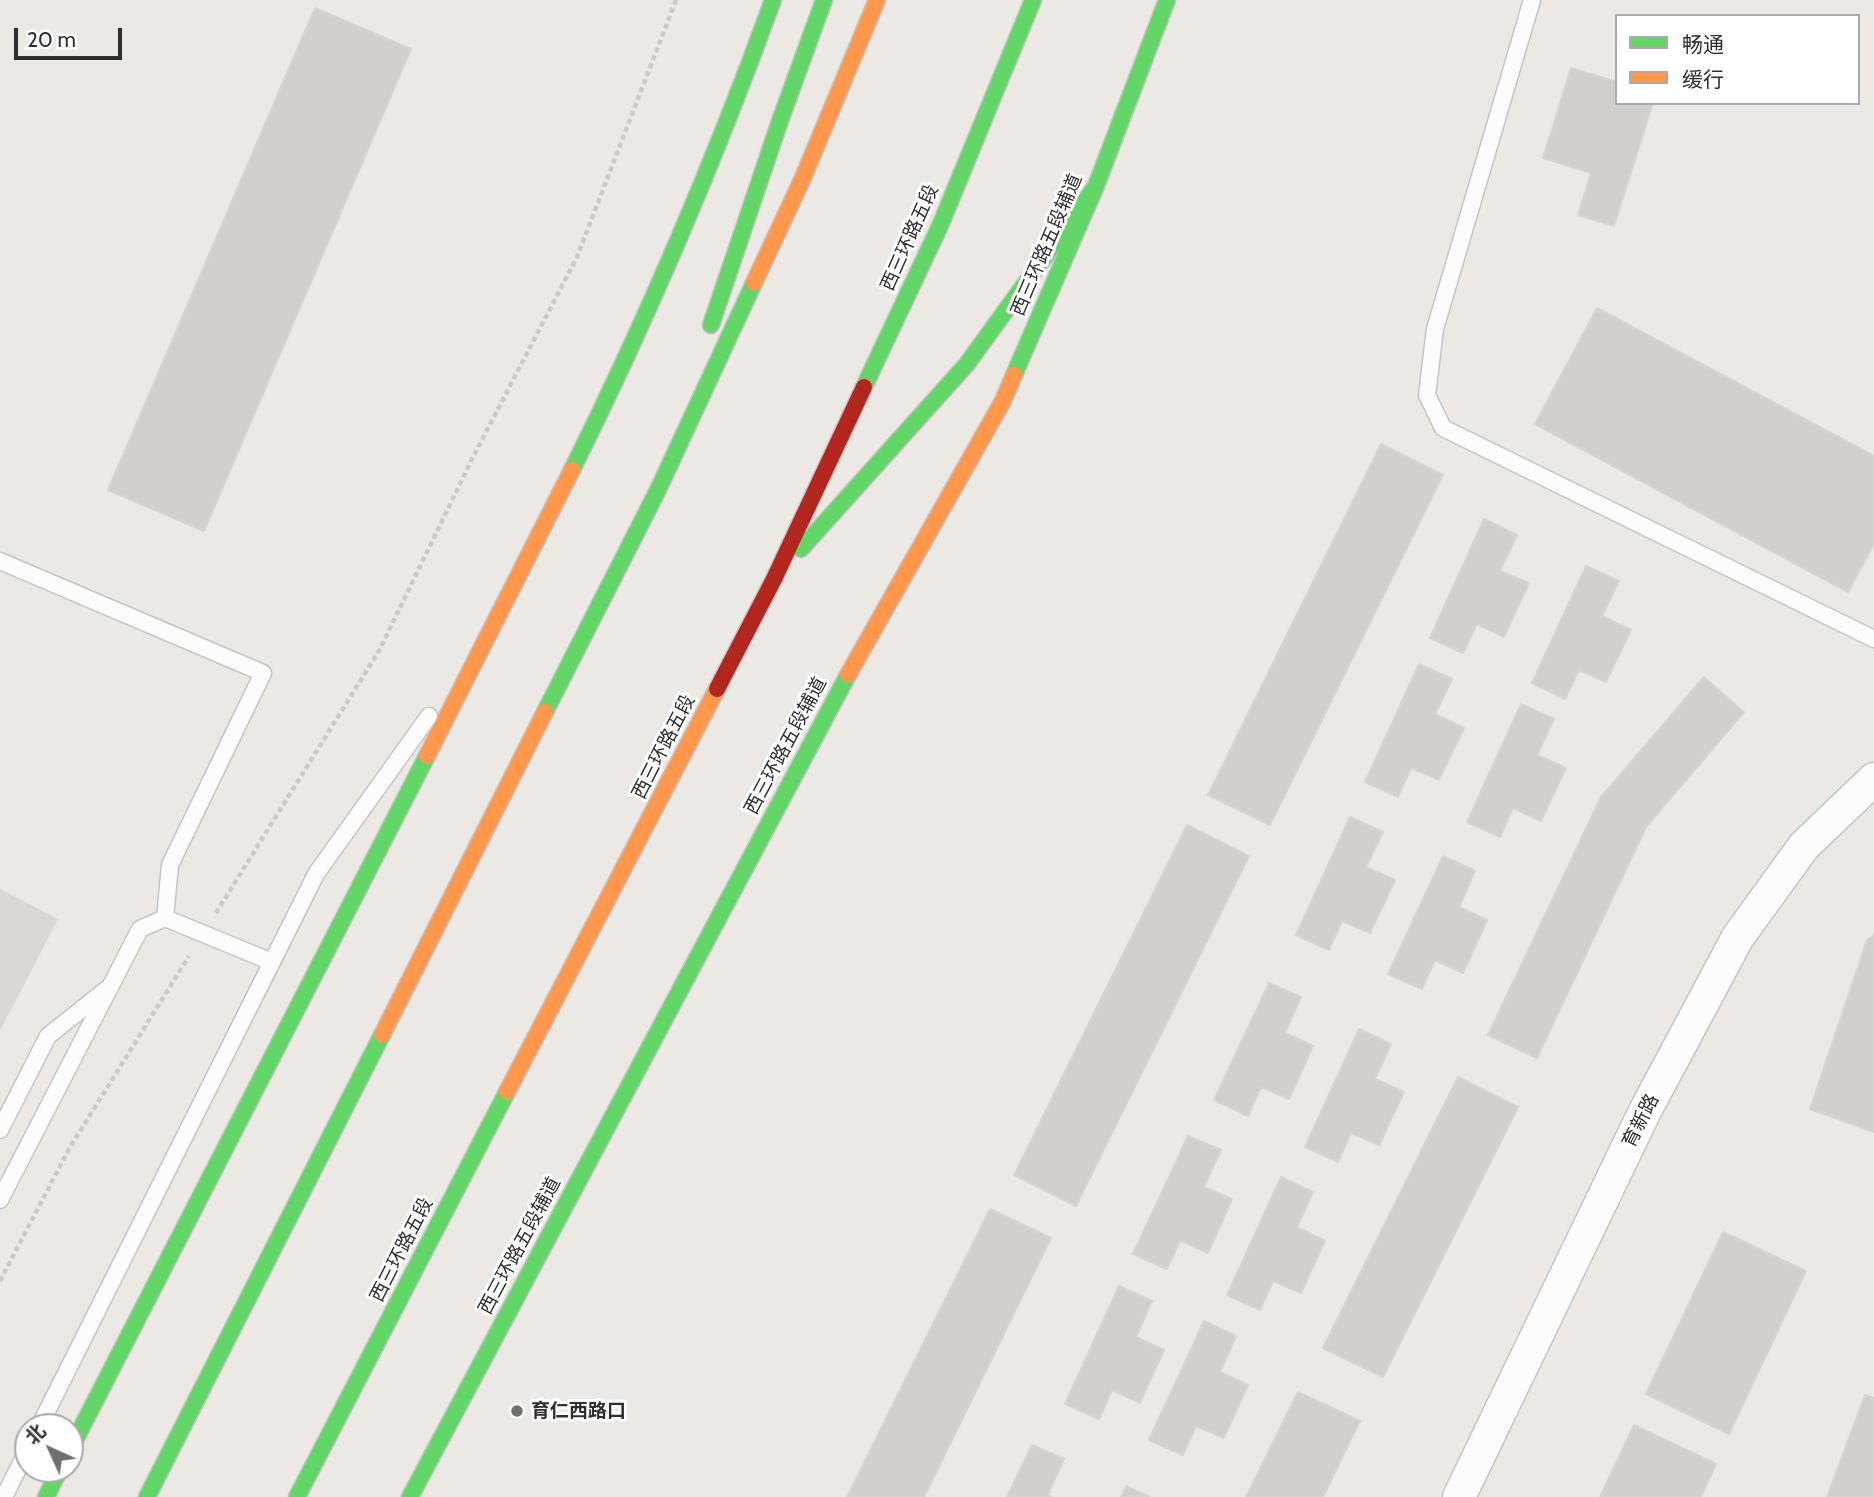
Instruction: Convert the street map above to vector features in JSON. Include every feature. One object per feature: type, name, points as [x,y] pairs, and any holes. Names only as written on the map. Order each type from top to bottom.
[{"type":"main road","points":[[84,1423],[495,623],[616,381],[729,121],[773,0]]},
{"type":"main road","points":[[705,342],[824,0]]},
{"type":"main road","points":[[147,1497],[658,490],[803,178],[877,0]]},
{"type":"main road","name":"西三环路五段","points":[[297,1497],[774,579],[940,226],[1033,0]]},
{"type":"main road","name":"西三环路五段辅道","points":[[410,1497],[829,709],[1003,401],[1096,186],[1167,0]]},
{"type":"main road","points":[[774,579],[967,364],[1096,186]]},
{"type":"main road","points":[[658,490],[697,367]]},
{"type":"street","name":"育新路","points":[[1459,1497],[1645,1111],[1738,937],[1804,846],[1874,779]]},
{"type":"lane","points":[[1532,0],[1435,329],[1427,395],[1443,429],[1874,639]]},
{"type":"lane","points":[[0,561],[263,673],[170,865],[165,918]]},
{"type":"lane","points":[[46,1413],[316,874],[495,623]]},
{"type":"lane","points":[[0,1200],[140,929],[165,918],[272,962]]},
{"type":"lane","points":[[0,1130],[48,1036],[111,985]]},
{"type":"lane","points":[[4,1497],[14,1477]]},
{"type":"path","points":[[0,1281],[69,1149],[380,649],[472,459],[577,257],[676,0]]},
{"type":"shaded area","points":[[0,889],[58,919],[0,1031]]},
{"type":"building","points":[[315,8],[411,49],[204,531],[108,490]]},
{"type":"building","points":[[1571,68],[1615,81],[1615,105],[1652,105],[1614,226],[1578,215],[1591,173],[1543,158]]},
{"type":"building","points":[[1597,308],[1874,456],[1874,544],[1848,592],[1535,424]]},
{"type":"building","points":[[1381,444],[1443,475],[1270,825],[1208,795]]},
{"type":"building","points":[[1484,519],[1517,535],[1500,571],[1529,583],[1504,637],[1477,624],[1463,653],[1430,638]]},
{"type":"building","points":[[1586,566],[1619,581],[1602,616],[1631,630],[1606,682],[1579,670],[1565,699],[1532,683]]},
{"type":"building","points":[[1419,664],[1452,679],[1435,714],[1464,728],[1439,780],[1411,768],[1398,797],[1365,782]]},
{"type":"building","points":[[1704,677],[1744,712],[1646,827],[1537,1058],[1488,1035],[1601,797]]},
{"type":"building","points":[[1521,704],[1554,719],[1537,755],[1566,768],[1541,821],[1513,808],[1500,837],[1467,822]]},
{"type":"building","points":[[1350,817],[1383,832],[1366,867],[1395,880],[1370,933],[1342,921],[1329,950],[1296,935]]},
{"type":"building","points":[[1187,825],[1249,856],[1076,1206],[1014,1175]]},
{"type":"building","points":[[1443,856],[1475,871],[1459,907],[1487,920],[1463,973],[1435,960],[1422,989],[1388,974]]},
{"type":"building","points":[[1874,935],[1874,1132],[1810,1109],[1867,940]]},
{"type":"building","points":[[1269,983],[1301,997],[1285,1033],[1313,1046],[1289,1099],[1261,1087],[1248,1116],[1214,1100]]},
{"type":"building","points":[[1359,1029],[1391,1044],[1375,1079],[1404,1092],[1379,1145],[1351,1133],[1338,1162],[1305,1147]]},
{"type":"building","points":[[1458,1077],[1518,1107],[1383,1377],[1323,1348]]},
{"type":"building","points":[[1188,1136],[1221,1150],[1204,1187],[1232,1199],[1208,1253],[1180,1240],[1167,1269],[1133,1254]]},
{"type":"building","points":[[1281,1177],[1313,1192],[1297,1227],[1325,1241],[1301,1293],[1273,1281],[1260,1310],[1227,1295]]},
{"type":"building","points":[[990,1209],[1051,1238],[924,1497],[847,1497]]},
{"type":"building","points":[[1723,1232],[1806,1271],[1729,1434],[1646,1394]]},
{"type":"building","points":[[1119,1286],[1152,1301],[1136,1337],[1164,1350],[1140,1403],[1112,1390],[1099,1419],[1065,1404]]},
{"type":"building","points":[[1204,1321],[1236,1336],[1220,1372],[1248,1385],[1224,1438],[1196,1426],[1183,1455],[1149,1440]]},
{"type":"building","points":[[1298,1392],[1360,1421],[1323,1497],[1246,1497]]},
{"type":"building","points":[[1865,1395],[1874,1398],[1874,1497],[1827,1497]]},
{"type":"building","points":[[1634,1425],[1716,1464],[1701,1497],[1600,1497]]},
{"type":"building","points":[[1032,1445],[1064,1459],[1048,1495],[1051,1497],[1007,1497]]},
{"type":"building","points":[[1126,1486],[1150,1497],[1121,1497]]},
{"type":"traffic: fast","points":[[572,470],[679,238],[773,0]]},
{"type":"traffic: fast","points":[[711,325],[824,0]]},
{"type":"traffic: fast","points":[[864,387],[940,226],[1033,0]]},
{"type":"traffic: fast","points":[[1014,375],[1096,186],[1167,0]]},
{"type":"traffic: fast","points":[[801,549],[967,364],[1096,186]]},
{"type":"traffic: fast","points":[[545,712],[658,490],[754,283]]},
{"type":"traffic: fast","points":[[410,1497],[848,675]]},
{"type":"traffic: fast","points":[[84,1423],[427,756]]},
{"type":"traffic: fast","points":[[147,1497],[382,1035]]},
{"type":"traffic: fast","points":[[297,1497],[507,1092]]},
{"type":"traffic: fast","points":[[46,1497],[53,1483]]},
{"type":"traffic: slow","points":[[754,283],[803,178],[877,0]]},
{"type":"traffic: slow","points":[[848,675],[1003,401],[1014,375]]},
{"type":"traffic: slow","points":[[427,756],[572,470]]},
{"type":"traffic: slow","points":[[507,1092],[717,689]]},
{"type":"traffic: slow","points":[[382,1035],[545,712]]},
{"type":"traffic: jam","points":[[717,689],[774,579],[864,387]]},
{"type":"place","name":"育仁西路口","points":[[517,1411]]}]
